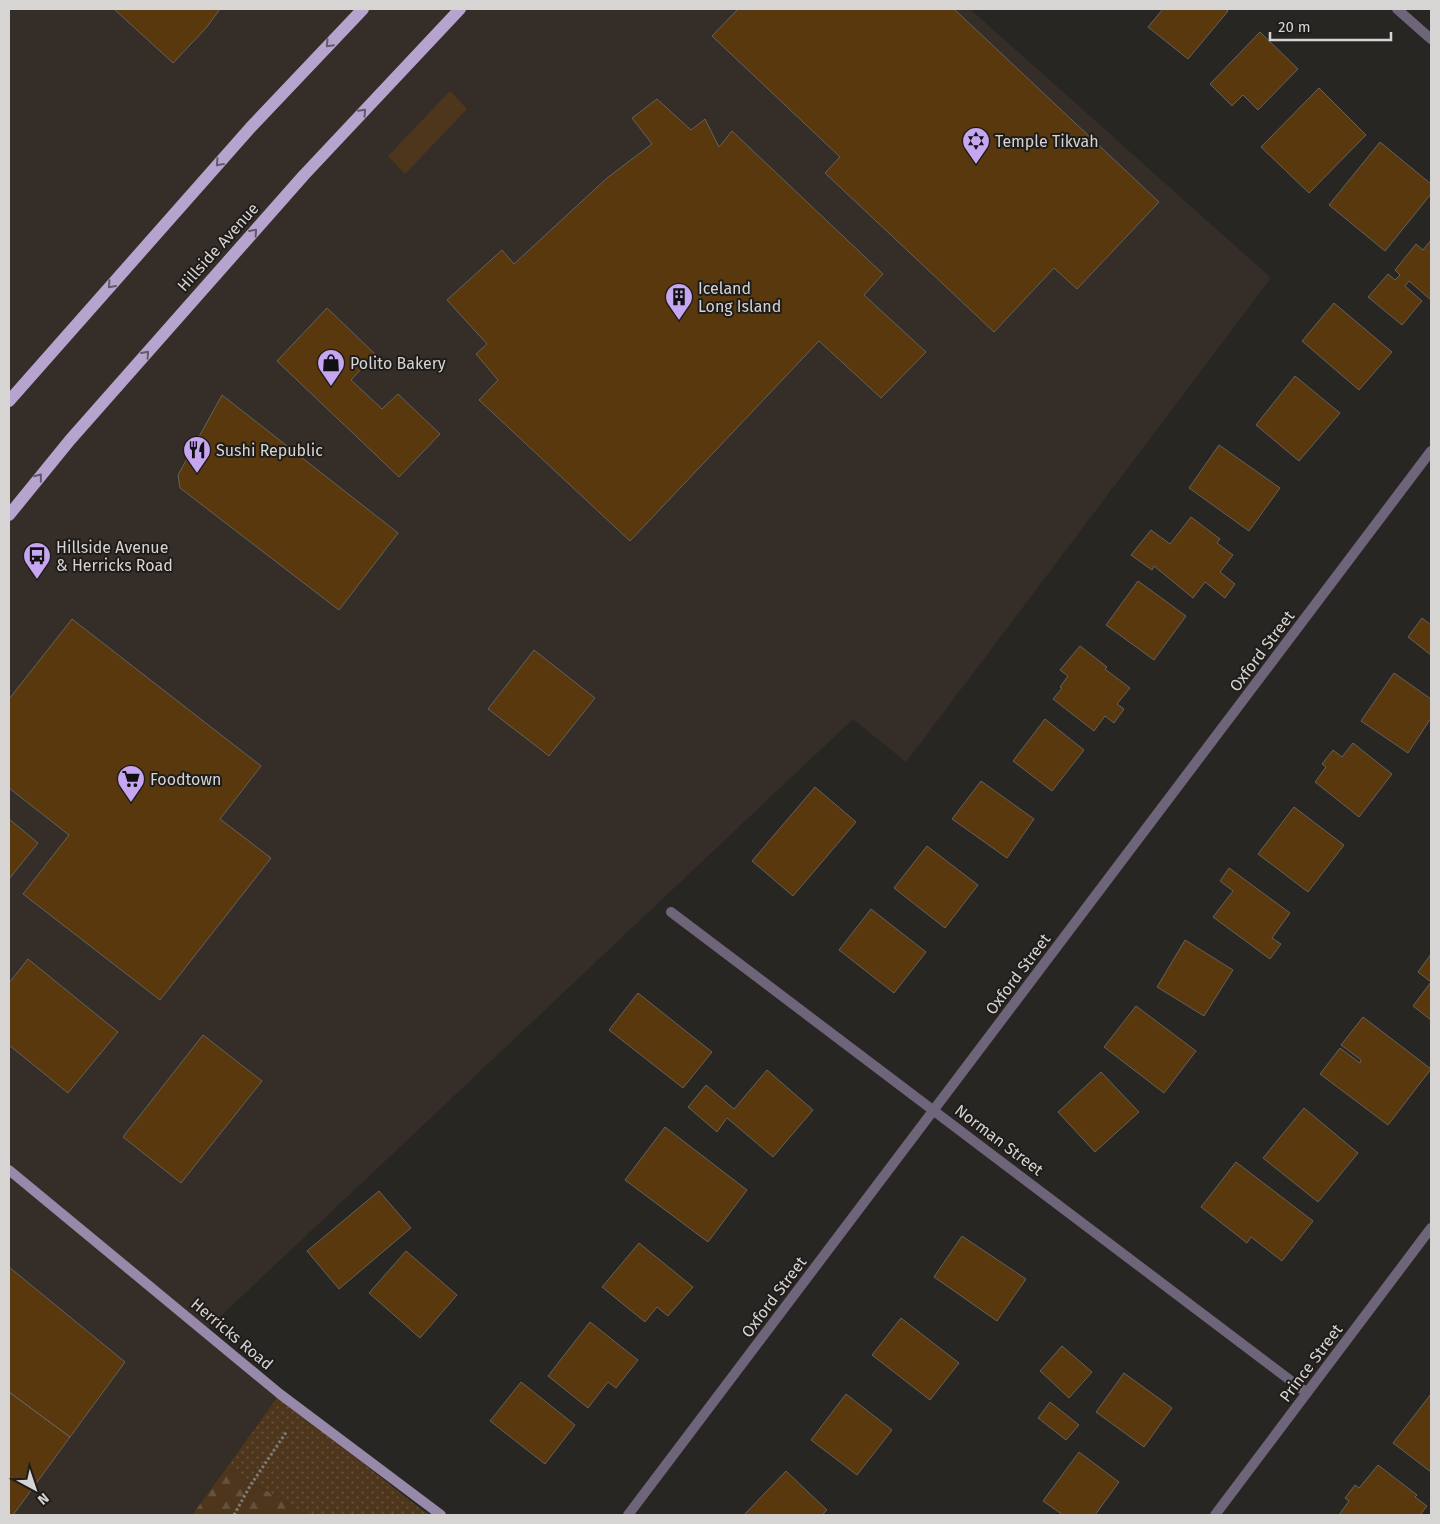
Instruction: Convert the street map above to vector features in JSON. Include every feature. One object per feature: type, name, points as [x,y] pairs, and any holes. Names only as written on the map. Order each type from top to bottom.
[{"type":"main road","points":[[9,401],[245,134],[363,9]]},
{"type":"main road","name":"Hillside Avenue","points":[[9,514],[70,440],[304,175],[460,9]]},
{"type":"main road","name":"Herricks Road","points":[[9,1170],[302,1410],[441,1515]]},
{"type":"street","points":[[1397,9],[1431,39]]},
{"type":"street","name":"Oxford Street","points":[[628,1515],[1431,451]]},
{"type":"street","name":"Norman Street","points":[[671,912],[1307,1393]]},
{"type":"street","name":"Prince Street","points":[[1216,1515],[1431,1228]]},
{"type":"path","points":[[234,1515],[250,1486],[302,1410]]},
{"type":"shaded area","points":[[9,9],[970,9],[1271,278],[906,762],[853,719],[205,1331],[278,1396],[192,1515],[9,1515]]},
{"type":"green space","points":[[450,91],[467,109],[405,174],[388,156]]},
{"type":"green space","points":[[278,1396],[430,1515],[307,1515],[227,1467]]},
{"type":"green space","points":[[227,1467],[307,1515],[192,1515]]},
{"type":"building","points":[[114,9],[220,9],[206,28],[173,63]]},
{"type":"building","name":"Temple Tikvah","points":[[738,9],[954,9],[1159,202],[1077,289],[1054,268],[994,332],[825,173],[840,157],[712,36]]},
{"type":"building","points":[[1163,9],[1225,9],[1228,11],[1188,59],[1148,27]]},
{"type":"building","points":[[1260,32],[1298,69],[1258,110],[1243,95],[1232,106],[1210,84]]},
{"type":"building","points":[[1319,88],[1366,135],[1309,193],[1261,147]]},
{"type":"building","name":"Iceland Long Island","points":[[657,99],[691,130],[705,119],[719,147],[732,131],[883,274],[864,295],[926,352],[881,398],[819,341],[630,541],[479,400],[498,380],[476,354],[487,344],[447,300],[502,250],[514,264],[607,178],[652,144],[632,118]]},
{"type":"building","points":[[1380,142],[1431,184],[1431,194],[1385,251],[1329,205]]},
{"type":"building","points":[[1431,240],[1431,300],[1409,281],[1405,286],[1422,301],[1402,325],[1368,297],[1388,274],[1395,280],[1400,275],[1395,270],[1416,244],[1423,250]]},
{"type":"building","points":[[1334,303],[1392,352],[1359,390],[1302,341]]},
{"type":"building","name":"Polito Bakery","points":[[327,308],[375,354],[351,380],[382,409],[398,394],[440,434],[399,477],[277,361]]},
{"type":"building","points":[[1295,376],[1340,413],[1299,461],[1256,425]]},
{"type":"building","points":[[222,395],[398,533],[339,610],[180,488],[178,475]]},
{"type":"building","points":[[1219,445],[1280,488],[1249,531],[1189,488]]},
{"type":"building","points":[[1191,517],[1220,539],[1217,543],[1233,555],[1220,572],[1235,584],[1225,598],[1205,582],[1193,598],[1154,566],[1152,570],[1131,555],[1151,530],[1170,544]]},
{"type":"building","points":[[1138,581],[1186,616],[1154,660],[1106,625]]},
{"type":"building","points":[[1422,618],[1431,625],[1431,655],[1408,637]]},
{"type":"building","name":"Foodtown","points":[[72,619],[261,766],[220,819],[271,858],[160,1000],[23,894],[69,835],[9,788],[9,699]]},
{"type":"building","points":[[1080,646],[1107,667],[1105,669],[1130,688],[1117,704],[1124,709],[1114,723],[1105,716],[1094,731],[1053,699],[1062,688],[1060,687],[1068,676],[1060,670]]},
{"type":"building","points":[[534,650],[595,698],[549,756],[488,709]]},
{"type":"building","points":[[1394,673],[1431,699],[1431,718],[1408,753],[1361,721]]},
{"type":"building","points":[[1045,719],[1084,750],[1052,791],[1013,761]]},
{"type":"building","points":[[1353,743],[1392,774],[1359,817],[1315,782],[1326,767],[1322,764],[1333,750],[1342,757]]},
{"type":"building","points":[[981,781],[1034,819],[1007,858],[952,819]]},
{"type":"building","points":[[815,787],[856,822],[793,896],[752,861]]},
{"type":"building","points":[[1294,807],[1344,845],[1308,892],[1258,854]]},
{"type":"building","points":[[9,819],[38,843],[9,879]]},
{"type":"building","points":[[927,846],[978,885],[945,928],[894,888]]},
{"type":"building","points":[[1229,868],[1290,913],[1272,938],[1281,944],[1270,959],[1213,917],[1233,891],[1220,881]]},
{"type":"building","points":[[871,909],[926,952],[894,993],[839,950]]},
{"type":"building","points":[[1185,940],[1233,970],[1204,1016],[1157,987]]},
{"type":"building","points":[[1431,954],[1431,982],[1418,972]]},
{"type":"building","points":[[28,959],[118,1032],[68,1093],[9,1045],[9,983]]},
{"type":"building","points":[[1431,982],[1431,1020],[1413,1006]]},
{"type":"building","points":[[638,993],[712,1052],[683,1088],[609,1030]]},
{"type":"building","points":[[1136,1006],[1196,1051],[1164,1093],[1104,1047]]},
{"type":"building","points":[[1363,1017],[1431,1069],[1388,1125],[1320,1074],[1340,1048],[1360,1063],[1361,1060],[1341,1045]]},
{"type":"building","points":[[203,1035],[262,1081],[181,1183],[123,1137]]},
{"type":"building","points":[[767,1070],[813,1110],[773,1157],[727,1118],[717,1132],[688,1107],[706,1085],[734,1109]]},
{"type":"building","points":[[1101,1072],[1139,1112],[1095,1152],[1058,1112]]},
{"type":"building","points":[[1304,1108],[1358,1153],[1318,1202],[1263,1158]]},
{"type":"building","points":[[665,1127],[747,1190],[708,1242],[625,1180]]},
{"type":"building","points":[[1236,1162],[1313,1221],[1282,1261],[1251,1237],[1247,1243],[1201,1207]]},
{"type":"building","points":[[379,1191],[411,1228],[339,1289],[307,1251]]},
{"type":"building","points":[[962,1236],[1026,1279],[997,1321],[934,1277]]},
{"type":"building","points":[[639,1243],[693,1287],[668,1316],[657,1307],[645,1322],[602,1287]]},
{"type":"building","points":[[406,1251],[457,1295],[420,1338],[369,1293]]},
{"type":"building","points":[[9,1267],[125,1362],[70,1437],[9,1392]]},
{"type":"building","points":[[901,1318],[959,1363],[930,1400],[872,1355]]},
{"type":"building","points":[[590,1322],[638,1360],[616,1388],[608,1382],[588,1408],[548,1376]]},
{"type":"building","points":[[1062,1346],[1092,1372],[1069,1398],[1040,1371]]},
{"type":"building","points":[[1124,1373],[1172,1408],[1144,1447],[1096,1412]]},
{"type":"building","points":[[521,1382],[575,1425],[545,1464],[490,1421]]},
{"type":"building","points":[[9,1392],[70,1437],[13,1515],[9,1515]]},
{"type":"building","points":[[846,1394],[892,1430],[857,1475],[811,1440]]},
{"type":"building","points":[[1431,1394],[1431,1472],[1393,1443]]},
{"type":"building","points":[[1050,1402],[1079,1425],[1066,1440],[1038,1418]]},
{"type":"building","points":[[1079,1452],[1119,1482],[1095,1515],[1063,1515],[1043,1501]]},
{"type":"building","points":[[1378,1465],[1417,1495],[1415,1497],[1427,1506],[1420,1515],[1339,1515],[1349,1501],[1345,1498],[1355,1485],[1359,1488]]},
{"type":"building","points":[[786,1471],[827,1510],[822,1515],[744,1515]]},
{"type":"place","name":"Temple Tikvah","points":[[976,165]]},
{"type":"place","name":"Iceland Long Island","points":[[679,321]]},
{"type":"place","name":"Polito Bakery","points":[[331,387]]},
{"type":"place","name":"Sushi Republic","points":[[197,474]]},
{"type":"place","name":"Hillside Avenue & Herricks Road","points":[[37,580]]},
{"type":"place","name":"Foodtown","points":[[131,803]]}]
